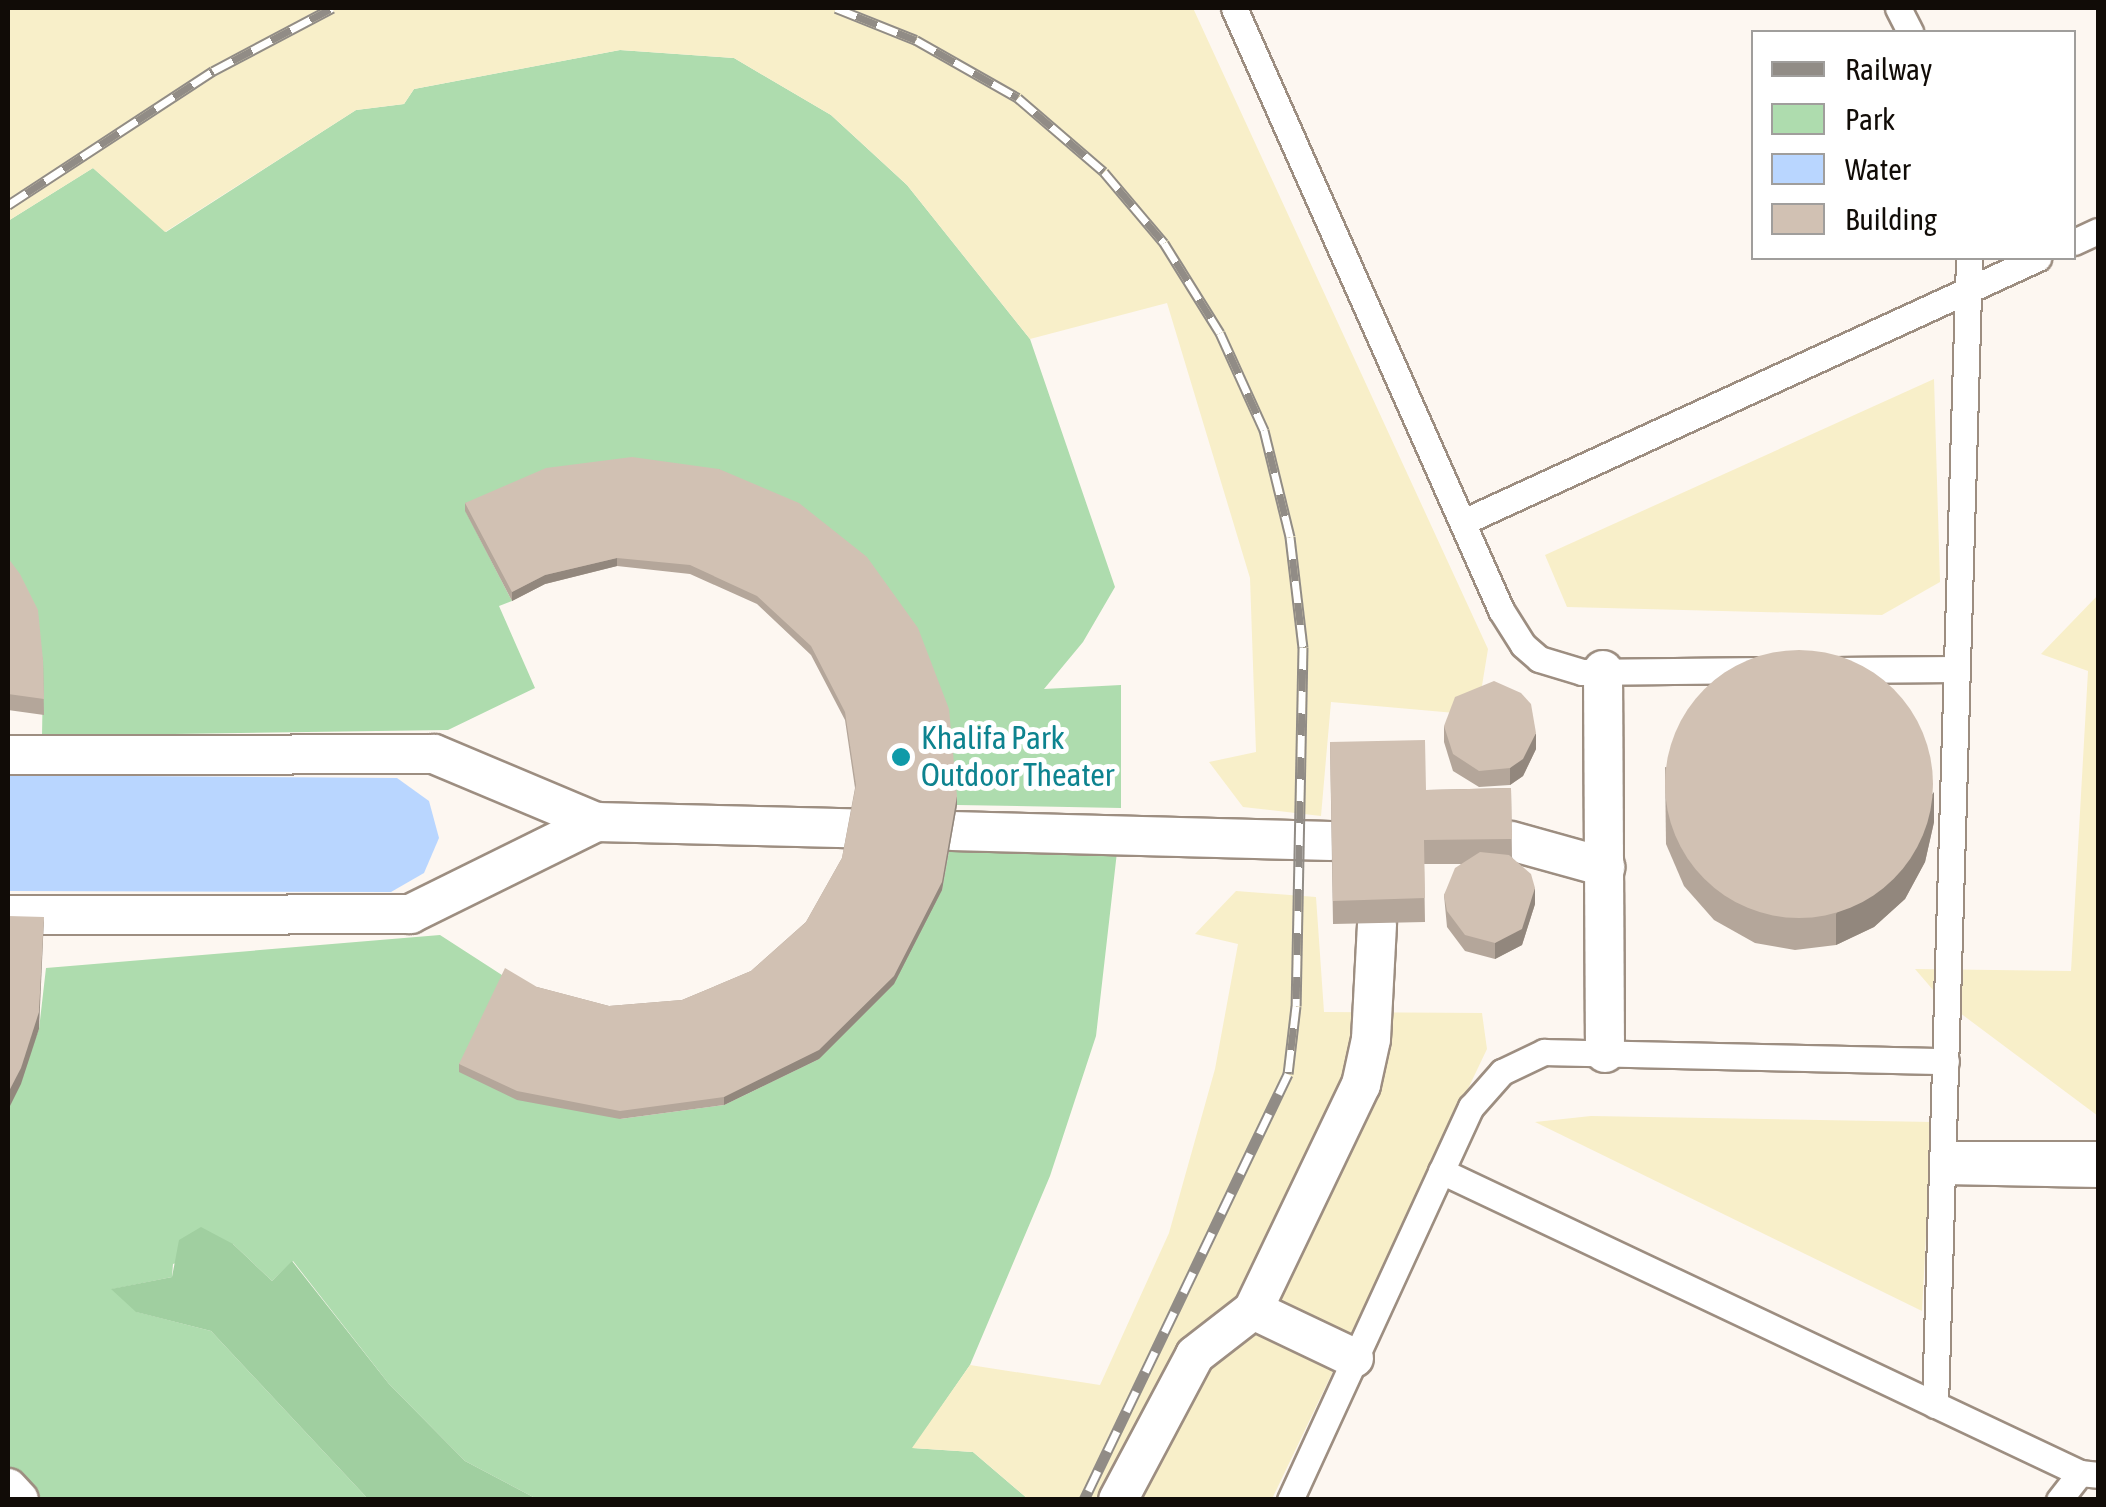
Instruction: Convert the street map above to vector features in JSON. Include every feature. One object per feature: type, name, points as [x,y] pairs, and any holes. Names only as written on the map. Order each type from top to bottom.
[{"type":"street","points":[[1603,670],[1605,1053]]},
{"type":"street","points":[[8,755],[434,754],[596,822],[850,828]]},
{"type":"street","points":[[8,914],[410,914],[596,822]]},
{"type":"street","points":[[952,831],[1331,841]]},
{"type":"street","points":[[1511,841],[1606,867]]},
{"type":"street","points":[[1118,1500],[1195,1355],[1252,1310],[1360,1085],[1371,1038],[1376,924]]},
{"type":"street","points":[[1252,1310],[1354,1358]]},
{"type":"street","points":[[8,1488],[18,1500]]},
{"type":"lane","points":[[1234,8],[1462,522],[1523,645],[1560,668],[1956,669]]},
{"type":"lane","points":[[1936,1405],[1969,260]]},
{"type":"lane","points":[[1462,522],[2033,260]]},
{"type":"lane","points":[[1290,1500],[1470,1106],[1502,1072],[1544,1052],[1946,1061]]},
{"type":"lane","points":[[1944,1162],[2098,1154]]},
{"type":"lane","points":[[1944,1162],[2098,1174]]},
{"type":"lane","points":[[1441,1171],[2089,1474],[2059,1500]]},
{"type":"green space","points":[[620,50],[734,58],[831,115],[907,185],[1030,339],[1115,587],[1083,642],[1044,689],[1121,685],[1121,808],[957,805],[949,718],[918,636],[466,512],[512,601],[499,606],[535,688],[448,730],[42,736],[43,676],[8,574],[8,221],[93,168],[166,232],[356,110],[404,104],[414,89]]},
{"type":"green space","points":[[949,851],[1117,852],[1096,1036],[1050,1176],[970,1365],[913,1448],[973,1452],[1028,1499],[537,1499],[465,1461],[389,1384],[293,1261],[272,1281],[233,1244],[173,1264],[172,1277],[113,1289],[137,1312],[211,1331],[368,1499],[34,1499],[8,1472],[8,1110],[39,1029],[46,968],[440,935],[505,977],[620,1119],[724,1105],[819,1059],[942,890]]},
{"type":"green space","points":[[201,1227],[233,1244],[272,1281],[292,1261],[389,1384],[465,1461],[537,1499],[368,1499],[211,1331],[136,1312],[111,1289],[172,1277],[179,1240]]},
{"type":"sand","points":[[8,8],[1193,8],[1488,649],[1480,698],[1455,713],[1331,702],[1321,816],[1243,807],[1209,762],[1256,752],[1250,578],[1167,303],[1030,339],[907,185],[831,115],[734,58],[620,50],[414,89],[404,104],[356,110],[165,232],[93,168],[8,221]]},
{"type":"sand","points":[[1934,379],[1940,582],[1882,615],[1567,607],[1545,555]]},
{"type":"sand","points":[[2098,595],[2098,1116],[1940,998],[1915,969],[2071,971],[2088,671],[2041,654]]},
{"type":"sand","points":[[1236,891],[1316,897],[1324,1012],[1482,1013],[1487,1049],[1272,1499],[1028,1499],[973,1452],[912,1448],[970,1365],[1100,1385],[1169,1233],[1215,1069],[1238,944],[1195,934]]},
{"type":"sand","points":[[1591,1116],[1932,1122],[1922,1311],[1535,1122]]},
{"type":"water","points":[[8,775],[397,778],[429,801],[439,838],[424,873],[391,892],[8,891]]},
{"type":"building","name":"Khalifa Park Outdoor Theater","points":[[632,457],[719,469],[799,503],[867,557],[918,628],[949,709],[957,796],[942,882],[894,976],[819,1050],[724,1097],[620,1111],[517,1091],[459,1064],[505,968],[537,987],[609,1006],[682,1000],[751,971],[806,922],[842,858],[856,785],[845,712],[811,646],[757,596],[690,565],[617,558],[545,575],[512,592],[465,503],[546,468]]},
{"type":"building","points":[[8,558],[38,610],[44,699],[8,694]]},
{"type":"building","points":[[1799,650],[1825,652],[1850,660],[1874,672],[1894,689],[1911,709],[1923,733],[1931,758],[1931,810],[1923,835],[1911,859],[1894,879],[1874,896],[1850,908],[1825,916],[1799,918],[1773,916],[1748,908],[1724,896],[1704,879],[1687,859],[1675,835],[1667,810],[1665,784],[1667,758],[1675,733],[1687,709],[1704,689],[1724,672],[1748,660],[1773,652]]},
{"type":"building","points":[[1494,681],[1521,693],[1531,704],[1536,733],[1523,759],[1510,768],[1479,771],[1453,754],[1444,726],[1455,697]]},
{"type":"building","points":[[1425,740],[1426,790],[1511,788],[1512,839],[1424,840],[1425,898],[1333,901],[1330,742]]},
{"type":"building","points":[[1480,852],[1509,855],[1531,874],[1535,888],[1522,929],[1495,943],[1465,935],[1447,911],[1444,895],[1455,868]]},
{"type":"building","points":[[8,916],[44,917],[39,1012],[21,1068],[8,1093]]},
{"type":"railway","points":[[8,205],[213,71],[332,8]]},
{"type":"railway","points":[[836,8],[916,40],[1018,98],[1104,172],[1164,243],[1220,333],[1264,430],[1290,537],[1303,647],[1296,1006],[1288,1074],[1084,1500]]},
{"type":"place","name":"Khalifa Park Outdoor Theater","points":[[901,757]]}]
